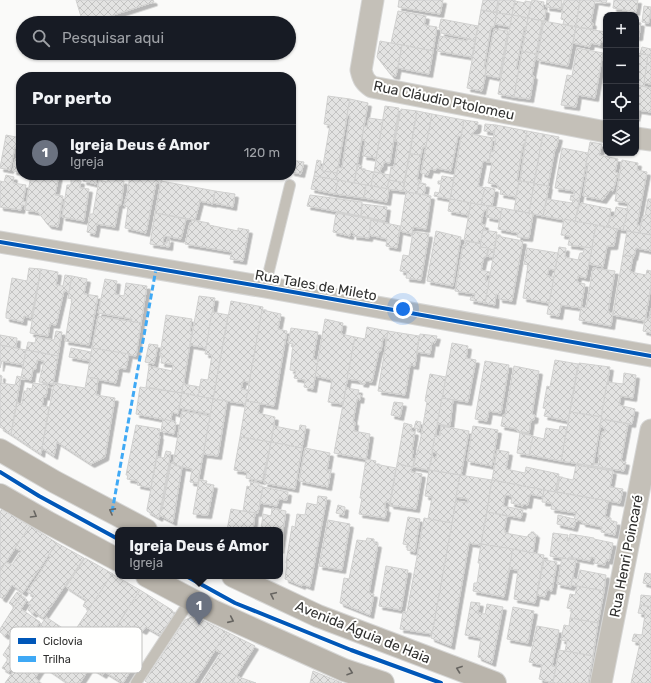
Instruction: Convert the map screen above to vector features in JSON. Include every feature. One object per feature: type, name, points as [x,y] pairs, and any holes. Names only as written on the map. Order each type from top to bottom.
[{"type":"main road","points":[[0,450],[55,482],[140,527]]},
{"type":"main road","points":[[0,495],[115,558]]},
{"type":"main road","points":[[153,579],[213,611],[344,670],[383,683]]},
{"type":"main road","name":"Avenida Águia de Haia","points":[[239,579],[318,616],[495,683]]},
{"type":"street","name":"Rua Cláudio Ptolomeu","points":[[373,0],[361,70],[365,83],[372,87],[603,131]]},
{"type":"street","points":[[639,138],[651,140]]},
{"type":"street","name":"Rua Tales de Mileto","points":[[0,242],[265,287],[651,356]]},
{"type":"street","name":"Rua Henri Poincaré","points":[[601,683],[651,430]]},
{"type":"lane","points":[[265,287],[290,185]]},
{"type":"lane","points":[[136,683],[191,599]]},
{"type":"building","points":[[76,0],[153,0],[154,2],[111,16],[81,16]]},
{"type":"building","points":[[399,0],[443,0],[440,14],[398,7]]},
{"type":"building","points":[[483,0],[498,0],[496,12],[481,10]]},
{"type":"building","points":[[499,0],[515,0],[512,15],[497,13]]},
{"type":"building","points":[[532,0],[544,2],[543,9],[546,10],[544,21],[528,18]]},
{"type":"building","points":[[547,0],[562,0],[561,9],[546,7]]},
{"type":"building","points":[[564,0],[580,0],[576,27],[563,24],[564,20],[561,19]]},
{"type":"building","points":[[580,0],[607,0],[606,3],[595,1],[591,22],[593,23],[592,29],[576,27]]},
{"type":"building","points":[[614,0],[638,0],[636,12],[613,8]]},
{"type":"building","points":[[515,1],[525,3],[525,1],[531,2],[528,18],[512,15]]},
{"type":"building","points":[[644,6],[651,7],[649,23],[642,22]]},
{"type":"building","points":[[481,10],[497,13],[494,27],[491,27],[484,68],[487,69],[482,91],[467,88]]},
{"type":"building","points":[[398,11],[426,16],[424,25],[437,27],[433,51],[391,43]]},
{"type":"building","points":[[497,13],[512,15],[510,27],[495,24]]},
{"type":"building","points":[[512,15],[528,18],[526,29],[524,29],[516,69],[519,70],[514,97],[498,94]]},
{"type":"building","points":[[528,18],[542,21],[536,54],[522,51]]},
{"type":"building","points":[[441,19],[478,26],[475,40],[441,33],[441,29],[439,28]]},
{"type":"building","points":[[544,21],[576,27],[568,66],[537,60]]},
{"type":"building","points":[[639,23],[641,23],[639,37]]},
{"type":"building","points":[[576,27],[603,32],[603,42],[601,42],[600,45],[591,43],[590,47],[573,43]]},
{"type":"building","points":[[494,29],[508,31],[499,78],[485,75]]},
{"type":"building","points":[[440,36],[467,41],[467,39],[475,40],[472,57],[437,51]]},
{"type":"building","points":[[380,41],[402,45],[396,76],[391,75],[377,57]]},
{"type":"building","points":[[402,45],[433,51],[429,74],[398,68]]},
{"type":"building","points":[[642,47],[651,49],[651,56],[640,54]]},
{"type":"building","points":[[577,48],[603,53],[595,98],[578,95],[576,107],[561,105],[567,75],[572,76]]},
{"type":"building","points":[[522,51],[536,54],[530,99],[514,97]]},
{"type":"building","points":[[639,54],[648,55],[644,87],[639,86]]},
{"type":"building","points":[[648,55],[651,56],[651,84],[644,83]]},
{"type":"building","points":[[639,86],[651,88],[651,112],[639,110]]},
{"type":"building","points":[[328,96],[350,99],[337,173],[322,171],[330,125],[324,124]]},
{"type":"building","points":[[350,99],[368,103],[354,183],[336,180],[338,167],[342,168],[350,116],[347,115]]},
{"type":"building","points":[[385,106],[399,108],[390,163],[384,162],[380,173],[374,172]]},
{"type":"building","points":[[401,109],[417,111],[404,183],[389,180],[391,167],[394,167],[398,142],[395,141]]},
{"type":"building","points":[[417,111],[432,114],[426,147],[423,147],[421,155],[410,154]]},
{"type":"building","points":[[432,114],[464,120],[461,137],[458,136],[451,171],[437,168],[436,170],[430,169],[428,175],[421,173]]},
{"type":"building","points":[[369,118],[383,120],[376,158],[363,156],[365,141],[362,140],[364,126],[367,127]]},
{"type":"building","points":[[464,120],[478,122],[477,129],[471,134],[493,138],[489,162],[483,161],[478,186],[485,188],[481,205],[450,199]]},
{"type":"building","points":[[485,124],[496,125],[495,132],[484,131]]},
{"type":"building","points":[[496,125],[527,131],[525,144],[523,144],[517,180],[519,181],[516,197],[500,194],[501,190],[498,189],[498,185],[488,183],[492,163],[489,162],[491,151],[493,152],[496,139],[493,139]]},
{"type":"building","points":[[527,131],[543,134],[534,183],[520,181]]},
{"type":"building","points":[[543,134],[559,137],[555,149],[548,186],[534,184]]},
{"type":"building","points":[[6,135],[16,137],[16,147],[10,170],[0,168]]},
{"type":"building","points":[[590,142],[602,144],[599,155],[618,159],[615,172],[618,173],[613,191],[610,190],[603,200],[583,196],[588,164],[586,164]]},
{"type":"building","points":[[562,148],[588,153],[579,201],[570,200],[571,195],[574,196],[574,191],[555,188]]},
{"type":"building","points":[[410,154],[421,155],[417,180],[420,180],[417,194],[403,191]]},
{"type":"building","points":[[15,159],[16,159],[16,171],[13,171]]},
{"type":"building","points":[[317,160],[321,161],[320,167],[323,167],[322,171],[337,173],[336,180],[314,176]]},
{"type":"building","points":[[622,160],[638,163],[637,170],[647,172],[637,225],[641,226],[639,233],[623,230],[628,203],[615,201]]},
{"type":"building","points":[[296,161],[304,162],[301,174],[296,173]]},
{"type":"building","points":[[358,165],[362,166],[361,169],[374,172],[371,186],[354,183]]},
{"type":"building","points":[[374,172],[390,175],[387,189],[371,186]]},
{"type":"building","points":[[6,175],[14,177],[13,183],[26,185],[23,201],[26,202],[26,206],[22,205],[21,210],[0,207],[0,181],[4,182]]},
{"type":"building","points":[[314,176],[338,180],[335,194],[311,189]]},
{"type":"building","points":[[442,176],[454,178],[450,199],[434,196],[435,192],[439,193],[441,184],[438,184],[438,181],[441,181]]},
{"type":"building","points":[[30,180],[58,180],[55,195],[63,196],[58,227],[48,225],[38,212],[25,210]]},
{"type":"building","points":[[71,180],[81,181],[80,188],[89,189],[84,221],[62,217],[67,185],[71,185]]},
{"type":"building","points":[[83,180],[96,180],[96,184]]},
{"type":"building","points":[[99,180],[107,182],[108,180],[124,181],[121,205],[119,204],[115,227],[97,224],[95,234],[87,232],[90,214],[93,214]]},
{"type":"building","points":[[129,180],[162,180],[161,184],[156,183],[146,233],[125,228],[128,207],[124,206]]},
{"type":"building","points":[[338,180],[366,185],[364,198],[335,194]]},
{"type":"building","points":[[389,180],[404,183],[403,191],[387,189]]},
{"type":"building","points":[[161,181],[215,191],[213,204],[200,201],[195,220],[155,213]]},
{"type":"building","points":[[519,181],[534,183],[529,213],[514,210]]},
{"type":"building","points":[[419,183],[426,184],[424,195],[417,194]]},
{"type":"building","points":[[534,184],[549,186],[543,216],[529,213]]},
{"type":"building","points":[[366,185],[389,189],[387,202],[364,198]]},
{"type":"building","points":[[485,187],[495,189],[492,206],[481,205]]},
{"type":"building","points":[[215,191],[235,194],[233,207],[213,203]]},
{"type":"building","points":[[406,192],[431,196],[426,229],[413,227],[412,234],[400,231]]},
{"type":"building","points":[[310,195],[362,202],[361,216],[307,206]]},
{"type":"building","points":[[450,199],[471,203],[468,215],[448,211]]},
{"type":"building","points":[[547,199],[572,203],[573,200],[579,201],[575,222],[543,216]]},
{"type":"building","points":[[648,199],[651,199],[651,235],[639,233],[643,216],[645,216]]},
{"type":"building","points":[[471,203],[489,206],[488,211],[484,210],[481,224],[485,225],[481,244],[481,240],[479,239],[478,243],[464,240]]},
{"type":"building","points":[[581,203],[611,209],[608,227],[575,222]]},
{"type":"building","points":[[362,204],[387,207],[385,221],[361,216]]},
{"type":"building","points":[[489,206],[502,208],[500,220],[486,217]]},
{"type":"building","points":[[616,207],[628,209],[623,230],[608,227],[610,217],[614,217]]},
{"type":"building","points":[[502,208],[533,214],[529,238],[517,237],[518,233],[498,229]]},
{"type":"building","points":[[155,213],[186,219],[181,239],[164,236],[163,243],[167,243],[167,239],[170,239],[169,247],[150,244]]},
{"type":"building","points":[[336,213],[371,219],[369,238],[353,236],[354,233],[351,231],[350,236],[333,232]]},
{"type":"building","points":[[564,219],[596,225],[592,248],[568,245],[570,236],[561,235]]},
{"type":"building","points":[[192,220],[238,231],[238,228],[249,230],[243,261],[230,259],[232,252],[185,244]]},
{"type":"building","points":[[371,220],[400,226],[397,248],[386,246],[387,239],[369,235]]},
{"type":"building","points":[[596,225],[617,229],[614,246],[607,246],[603,267],[589,264]]},
{"type":"building","points":[[483,230],[497,232],[494,250],[480,247]]},
{"type":"building","points":[[436,231],[461,237],[453,286],[427,281]]},
{"type":"building","points":[[627,231],[651,235],[651,251],[636,248],[634,257],[623,255]]},
{"type":"building","points":[[413,232],[429,234],[421,280],[406,278],[407,272],[400,271],[403,255],[409,256]]},
{"type":"building","points":[[497,236],[523,241],[512,301],[499,299],[499,295],[496,294],[495,305],[485,303]]},
{"type":"building","points":[[466,241],[481,244],[480,247],[488,248],[481,270],[490,272],[490,276],[487,275],[485,280],[489,281],[485,303],[470,300],[471,297],[474,298],[475,294],[455,291],[463,245],[465,246]]},
{"type":"building","points":[[559,247],[566,248],[565,257],[578,260],[580,253],[583,253],[585,247],[592,248],[586,278],[578,276],[577,282],[585,284],[581,308],[561,305],[559,316],[547,314]]},
{"type":"building","points":[[527,248],[558,253],[555,270],[549,269],[547,276],[554,277],[549,303],[523,298],[528,265],[524,264]]},
{"type":"building","points":[[489,249],[494,250],[493,258],[487,256]]},
{"type":"building","points":[[623,255],[633,257],[630,272],[646,275],[647,270],[651,271],[651,286],[645,321],[613,315]]},
{"type":"building","points":[[29,268],[41,269],[31,318],[24,316],[23,322],[6,318],[12,278],[27,281]]},
{"type":"building","points":[[593,268],[615,271],[608,312],[613,313],[611,326],[579,320],[581,307],[586,308]]},
{"type":"building","points":[[41,269],[58,272],[56,285],[63,286],[65,275],[72,276],[69,292],[64,291],[56,325],[50,324],[48,336],[30,333]]},
{"type":"building","points":[[72,276],[87,279],[84,294],[98,296],[89,345],[65,341],[72,299],[68,298]]},
{"type":"building","points":[[105,279],[117,281],[115,294],[124,296],[126,283],[147,286],[141,323],[131,322],[132,319],[98,313]]},
{"type":"building","points":[[199,296],[215,298],[206,348],[190,345]]},
{"type":"building","points":[[231,301],[263,307],[249,382],[243,381],[241,389],[248,390],[246,404],[213,399]]},
{"type":"building","points":[[651,308],[651,333],[643,331],[645,319],[649,319]]},
{"type":"building","points":[[262,310],[281,314],[278,329],[287,331],[274,406],[246,401]]},
{"type":"building","points":[[212,312],[228,315],[213,399],[198,396],[201,379],[208,380],[212,355],[205,354]]},
{"type":"building","points":[[166,315],[192,319],[190,331],[192,332],[182,393],[146,387],[149,366],[172,371],[173,364],[161,363],[162,356],[160,356]]},
{"type":"building","points":[[98,316],[141,323],[136,356],[92,348]]},
{"type":"building","points":[[325,319],[343,323],[341,334],[355,337],[343,404],[328,402],[332,380],[315,376]]},
{"type":"building","points":[[367,327],[388,331],[387,339],[383,338],[381,351],[379,351],[372,382],[366,381],[365,384],[360,383],[361,381],[347,379],[355,337],[365,339]]},
{"type":"building","points":[[291,328],[318,332],[313,359],[318,360],[313,389],[304,387],[305,380],[294,378],[296,371],[290,370],[293,344],[288,343]]},
{"type":"building","points":[[56,331],[62,332],[58,356],[26,350],[28,342],[35,343],[36,337],[54,340]]},
{"type":"building","points":[[388,331],[419,336],[415,366],[410,365],[405,395],[378,391]]},
{"type":"building","points":[[420,334],[437,336],[435,343],[432,342],[430,354],[417,352]]},
{"type":"building","points":[[0,335],[17,338],[16,348],[0,345]]},
{"type":"building","points":[[452,343],[468,346],[466,358],[476,360],[468,402],[442,398]]},
{"type":"building","points":[[149,344],[158,345],[154,364],[145,362]]},
{"type":"building","points":[[0,345],[26,350],[24,365],[2,361],[0,368]]},
{"type":"building","points":[[71,348],[91,352],[90,361],[69,357]]},
{"type":"building","points":[[92,348],[129,354],[126,369],[119,368],[116,383],[87,377]]},
{"type":"building","points":[[26,350],[58,356],[53,384],[39,382],[44,361],[37,360],[36,369],[33,369],[31,380],[21,378]]},
{"type":"building","points":[[555,360],[578,364],[568,421],[544,416],[546,409],[543,408],[547,386],[550,387]]},
{"type":"building","points":[[485,361],[509,365],[501,413],[489,411],[487,421],[475,419]]},
{"type":"building","points":[[579,363],[610,367],[602,417],[570,412]]},
{"type":"building","points":[[514,366],[539,371],[532,414],[535,415],[534,420],[531,420],[529,433],[501,426],[503,415],[505,416]]},
{"type":"building","points":[[624,373],[636,375],[633,398],[621,396],[619,405],[635,409],[632,424],[601,419],[607,382],[623,384]]},
{"type":"building","points":[[430,374],[446,377],[429,470],[413,467],[420,442]]},
{"type":"building","points":[[0,375],[2,376],[1,383],[15,385],[17,376],[21,377],[11,434],[0,427]]},
{"type":"building","points":[[87,377],[98,379],[96,395],[115,398],[105,457],[91,464],[57,442],[54,456],[42,448],[54,383],[85,388]]},
{"type":"building","points":[[33,383],[48,385],[46,397],[44,396],[42,406],[49,407],[41,454],[11,434],[17,403],[22,404],[24,391],[27,391],[27,388],[32,389]]},
{"type":"building","points":[[183,384],[200,387],[198,396],[182,393]]},
{"type":"building","points":[[140,387],[182,393],[178,414],[172,412],[171,421],[136,414]]},
{"type":"building","points":[[346,388],[359,390],[358,394],[361,395],[360,400],[357,399],[353,422],[355,422],[354,431],[370,434],[366,459],[334,453]]},
{"type":"building","points":[[182,393],[213,399],[211,414],[179,408]]},
{"type":"building","points":[[442,398],[453,400],[450,426],[437,424]]},
{"type":"building","points":[[213,399],[227,401],[218,456],[203,454]]},
{"type":"building","points":[[246,401],[260,403],[258,413],[275,417],[271,442],[240,437]]},
{"type":"building","points":[[394,402],[403,403],[400,417],[391,415]]},
{"type":"building","points":[[182,411],[210,416],[198,483],[190,482],[192,469],[173,464]]},
{"type":"building","points":[[570,412],[602,417],[593,466],[561,461]]},
{"type":"building","points":[[163,419],[176,422],[174,434],[161,431]]},
{"type":"building","points":[[601,419],[628,424],[621,461],[626,462],[624,471],[593,466],[594,464],[599,464],[600,458],[598,457],[602,432],[605,432],[605,428],[600,427]]},
{"type":"building","points":[[416,421],[421,422],[419,431],[417,431],[418,429],[414,428]]},
{"type":"building","points":[[404,423],[412,425],[411,431],[415,432],[412,450],[412,459],[414,459],[413,467],[397,464]]},
{"type":"building","points":[[136,425],[160,429],[151,488],[137,485],[138,481],[127,479],[128,475],[126,475]]},
{"type":"building","points":[[300,425],[306,426],[302,448],[271,442],[274,426],[299,431]]},
{"type":"building","points":[[441,426],[469,431],[461,475],[429,470],[432,457],[436,458],[437,453],[432,452],[435,435],[440,436]]},
{"type":"building","points":[[473,426],[498,430],[492,466],[467,461]]},
{"type":"building","points":[[560,426],[567,427],[561,461],[529,455],[532,436],[544,439],[546,428],[559,430]]},
{"type":"building","points":[[520,433],[533,436],[529,455],[517,453]]},
{"type":"building","points":[[240,437],[271,442],[262,481],[246,478],[247,472],[234,470]]},
{"type":"building","points":[[271,442],[302,448],[295,489],[264,483]]},
{"type":"building","points":[[305,448],[330,453],[327,470],[331,470],[328,487],[299,481]]},
{"type":"building","points":[[497,450],[509,452],[506,469],[525,473],[526,467],[559,474],[555,492],[492,480]]},
{"type":"building","points":[[166,451],[171,452],[159,518],[147,511],[147,509],[157,457],[164,458]]},
{"type":"building","points":[[366,459],[376,461],[375,464],[396,468],[390,503],[385,502],[385,509],[387,509],[385,518],[359,514]]},
{"type":"building","points":[[171,463],[182,467],[173,522],[159,515],[160,510],[162,510]]},
{"type":"building","points":[[397,464],[412,467],[411,472],[422,474],[416,509],[390,505]]},
{"type":"building","points":[[576,465],[613,471],[610,487],[623,489],[620,503],[557,492],[560,477],[573,480]]},
{"type":"building","points":[[429,470],[460,475],[452,523],[428,519],[432,497],[425,496]]},
{"type":"building","points":[[460,475],[492,480],[481,545],[469,543],[451,646],[431,638],[456,501],[468,503],[468,499],[456,497]]},
{"type":"building","points":[[199,480],[207,481],[206,484],[214,485],[208,515],[193,514]]},
{"type":"building","points":[[492,480],[544,490],[543,497],[530,494],[528,505],[523,504],[523,506],[511,503],[512,496],[505,495],[503,506],[523,510],[521,518],[487,512]]},
{"type":"building","points":[[251,481],[259,483],[259,486],[263,487],[258,513],[243,511],[247,486],[250,487]]},
{"type":"building","points":[[263,487],[288,492],[287,500],[279,499],[277,506],[260,503]]},
{"type":"building","points":[[544,490],[608,501],[605,517],[611,518],[611,521],[617,522],[615,535],[601,532],[602,527],[582,523],[582,521],[576,520],[574,528],[557,524],[558,515],[574,519],[576,513],[551,509],[552,503],[542,502]]},
{"type":"building","points":[[318,496],[327,497],[310,587],[302,584],[302,586],[285,579],[292,526],[295,527],[297,514],[305,515],[307,503],[317,505]]},
{"type":"building","points":[[338,505],[345,507],[344,515],[336,513]]},
{"type":"building","points":[[272,508],[286,511],[283,530],[283,527],[261,527],[263,514],[271,516]]},
{"type":"building","points":[[2,509],[30,526],[0,571],[0,512]]},
{"type":"building","points":[[231,509],[255,513],[253,527],[228,527]]},
{"type":"building","points":[[487,512],[507,516],[504,530],[505,533],[527,537],[531,534],[531,532],[534,532],[534,534],[536,534],[533,553],[481,544]]},
{"type":"building","points":[[408,517],[420,519],[415,552],[407,550],[408,545],[403,544]]},
{"type":"building","points":[[424,518],[452,523],[432,634],[400,629],[403,612],[407,612]]},
{"type":"building","points":[[328,520],[350,524],[342,570],[319,566]]},
{"type":"building","points":[[30,526],[57,543],[23,593],[12,585],[3,599],[0,597],[0,571],[6,562],[12,565],[21,551],[15,548]]},
{"type":"building","points":[[553,533],[568,535],[567,541],[569,541],[570,534],[613,543],[609,561],[606,560],[605,565],[594,563],[595,558],[591,557],[590,561],[569,557],[568,559],[550,556]]},
{"type":"building","points":[[367,538],[374,539],[374,543],[378,544],[369,593],[374,594],[370,615],[340,603],[344,578],[349,579],[357,540],[366,541]]},
{"type":"building","points":[[57,543],[84,558],[43,618],[28,610],[31,605],[28,604],[34,596],[27,592],[50,557],[48,556]]},
{"type":"building","points":[[481,544],[513,549],[504,597],[473,591],[474,583],[477,583]]},
{"type":"building","points":[[513,549],[544,555],[535,603],[514,599],[518,570],[509,569]]},
{"type":"building","points":[[85,558],[113,574],[89,610],[83,606],[86,600],[66,587]]},
{"type":"building","points":[[562,558],[576,560],[571,587],[557,584]]},
{"type":"building","points":[[544,560],[557,562],[552,591],[547,590],[545,597],[537,595]]},
{"type":"building","points":[[386,566],[408,570],[401,610],[379,606]]},
{"type":"building","points":[[580,570],[606,575],[604,591],[571,585],[573,578],[578,579]]},
{"type":"building","points":[[645,573],[651,574],[651,585],[643,583]]},
{"type":"building","points":[[112,574],[115,576],[115,579],[121,579],[140,590],[116,627],[77,627]]},
{"type":"building","points":[[577,586],[604,591],[598,623],[570,618],[572,609],[567,608],[570,594],[575,595]]},
{"type":"building","points":[[140,590],[172,610],[174,615],[160,635],[146,627],[143,631],[142,627],[116,627]]},
{"type":"building","points":[[17,592],[22,595],[14,607],[9,603]]},
{"type":"building","points":[[641,595],[651,596],[651,607],[640,605]]},
{"type":"building","points":[[21,596],[27,600],[21,609],[40,622],[37,627],[10,627],[10,635],[7,633],[5,636],[0,632],[0,629]]},
{"type":"building","points":[[471,602],[480,603],[478,613],[485,614],[487,604],[503,607],[492,663],[478,657],[481,638],[465,635]]},
{"type":"building","points":[[640,605],[651,607],[651,683],[631,683],[640,643],[632,641],[634,634],[642,635],[645,614],[638,613]]},
{"type":"building","points":[[513,607],[534,611],[528,643],[507,639]]},
{"type":"building","points":[[194,616],[227,632],[194,683],[148,683],[145,681],[185,620]]},
{"type":"building","points":[[46,617],[61,627],[40,627]]},
{"type":"building","points":[[570,618],[598,623],[593,656],[565,651],[567,641],[561,640],[564,625],[569,626]]},
{"type":"building","points":[[537,626],[559,630],[552,666],[556,667],[553,683],[539,679],[542,665],[529,662]]},
{"type":"building","points":[[227,632],[255,646],[232,683],[202,683],[221,653],[215,650]]},
{"type":"building","points":[[10,644],[9,672],[2,668],[8,659],[3,655]]},
{"type":"building","points":[[559,650],[593,656],[588,683],[553,683]]},
{"type":"building","points":[[313,671],[342,683],[310,683]]},
{"type":"building","points":[[12,673],[29,673],[22,683],[5,683]]},
{"type":"building","points":[[29,673],[38,673],[35,678],[39,681],[38,683],[22,683]]},
{"type":"building","points":[[53,673],[86,673],[80,683],[68,683]]},
{"type":"building","points":[[107,673],[129,673],[123,683]]},
{"type":"building","points":[[236,676],[256,683],[232,683]]},
{"type":"marked path","points":[[112,512],[156,269]]},
{"type":"cycle path","points":[[0,242],[265,287],[651,356]]},
{"type":"cycle path","points":[[0,472],[39,496],[115,537]]},
{"type":"cycle path","points":[[191,579],[235,603],[351,650],[441,683]]},
{"type":"place","name":"Igreja Deus é Amor","points":[[199,625]]}]
